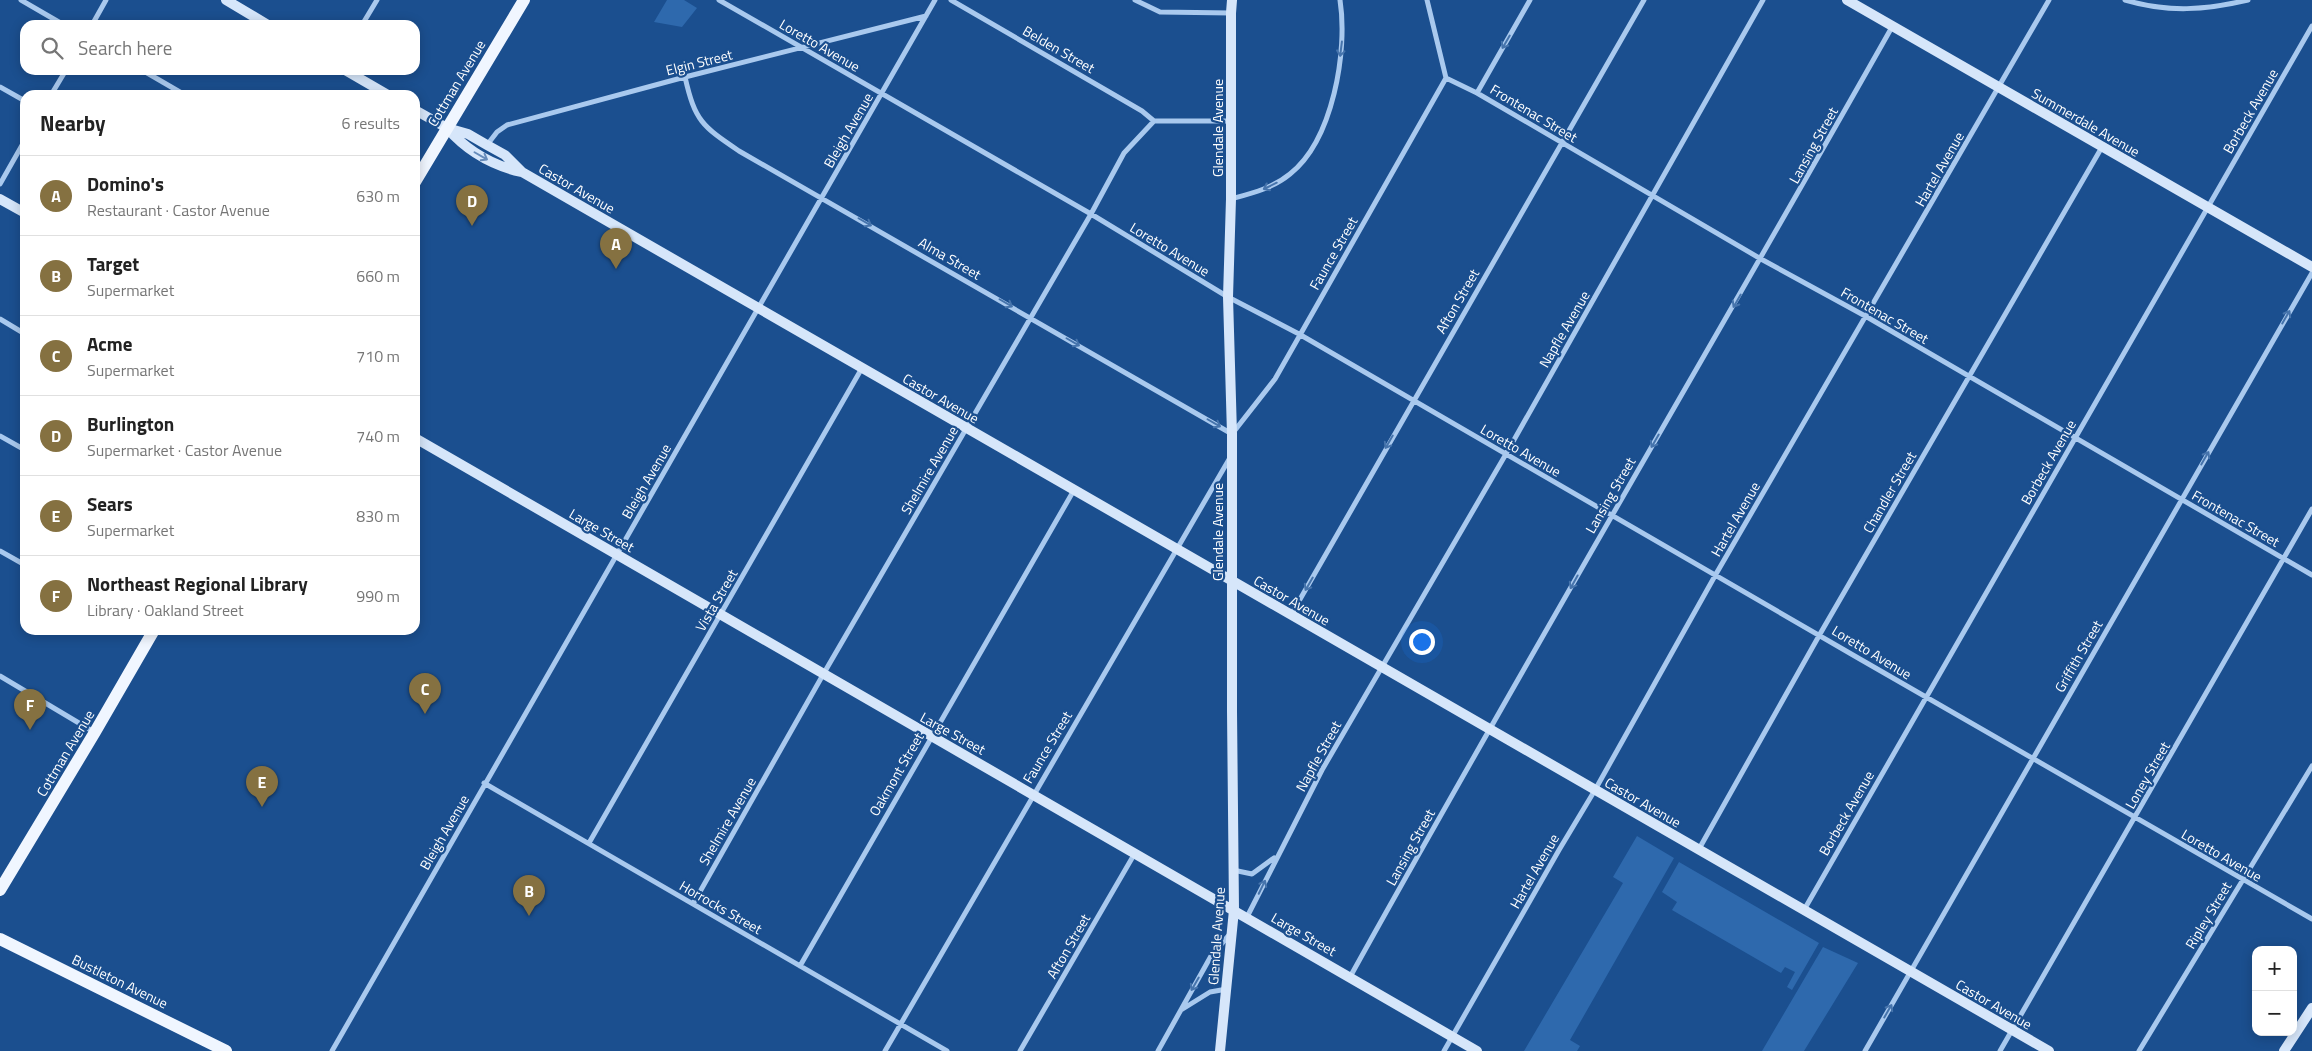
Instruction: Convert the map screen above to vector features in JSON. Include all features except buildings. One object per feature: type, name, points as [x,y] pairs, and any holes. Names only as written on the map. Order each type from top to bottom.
[{"type":"main road","name":"Cottman Avenue","points":[[420,174],[524,0]]},
{"type":"main road","name":"Cottman Avenue","points":[[0,890],[151,635]]},
{"type":"main road","name":"Bustleton Avenue","points":[[0,939],[226,1051]]},
{"type":"street","points":[[20,0],[55,20]]},
{"type":"street","points":[[95,20],[106,0]]},
{"type":"street","points":[[226,0],[242,4],[262,20]]},
{"type":"street","points":[[365,20],[376,0]]},
{"type":"street","name":"Loretto Avenue","points":[[719,0],[1091,214],[1228,297],[1299,334],[1611,516],[1820,634],[1925,698],[2312,919]]},
{"type":"street","name":"Bleigh Avenue","points":[[332,1051],[484,783],[935,0]]},
{"type":"street","name":"Belden Street","points":[[951,0],[1142,111],[1154,121]]},
{"type":"street","points":[[1135,0],[1160,12],[1231,13]]},
{"type":"street","name":"Glendale Avenue","points":[[1229,0],[1231,13]]},
{"type":"street","name":"Glendale Avenue","points":[[1220,1051],[1234,910],[1231,581],[1232,434],[1228,297],[1231,199],[1232,0]]},
{"type":"street","points":[[1231,199],[1270,188],[1292,173],[1308,154],[1325,123],[1335,91],[1339,66],[1342,40],[1340,0]]},
{"type":"street","points":[[1427,0],[1446,78]]},
{"type":"street","points":[[1477,92],[1530,0]]},
{"type":"street","name":"Afton Street","points":[[1291,615],[1644,0]]},
{"type":"street","name":"Napfle Avenue","points":[[1382,667],[1506,454],[1763,0]]},
{"type":"street","name":"Summerdale Avenue","points":[[1847,0],[2312,267]]},
{"type":"street","name":"Hartel Avenue","points":[[1444,1051],[1559,850],[1596,790],[1716,574],[1867,317],[2048,0]]},
{"type":"street","points":[[2125,0],[2146,6],[2173,9],[2214,8],[2248,0]]},
{"type":"street","name":"Elgin Street","points":[[487,145],[497,132],[507,125],[685,77],[926,16]]},
{"type":"street","name":"Borbeck Avenue","points":[[1804,910],[2312,26]]},
{"type":"street","name":"Lansing Street","points":[[1350,976],[1892,27]]},
{"type":"street","points":[[54,90],[63,75]]},
{"type":"street","points":[[151,75],[176,90]]},
{"type":"street","points":[[354,75],[379,90]]},
{"type":"street","name":"Alma Street","points":[[685,77],[694,109],[701,123],[749,157],[1232,434]]},
{"type":"street","name":"Frontenac Street","points":[[1446,78],[1477,92],[1761,259],[1867,317],[2312,575]]},
{"type":"street","name":"Faunce Street","points":[[1232,434],[1275,379],[1446,78]]},
{"type":"street","points":[[0,87],[20,98]]},
{"type":"street","name":"Castor Avenue","points":[[420,113],[447,128],[468,134],[505,155],[522,172],[2049,1051]]},
{"type":"street","points":[[1154,121],[1230,121]]},
{"type":"street","name":"Shelmire Avenue","points":[[693,904],[824,673],[1091,214],[1124,153],[1154,121]]},
{"type":"street","name":"Castor Avenue","points":[[447,128],[462,145],[499,167],[522,172]]},
{"type":"street","name":"Chandler Street","points":[[1699,850],[1820,634],[2102,147]]},
{"type":"street","points":[[0,184],[20,149]]},
{"type":"street","points":[[0,199],[20,210]]},
{"type":"street","name":"Griffith Street","points":[[1865,1051],[2031,759],[2312,273]]},
{"type":"street","points":[[0,320],[20,331]]},
{"type":"street","name":"Vista Street","points":[[589,843],[862,368]]},
{"type":"street","points":[[0,436],[20,447]]},
{"type":"street","name":"Large Street","points":[[420,441],[930,736],[1034,793],[1477,1051]]},
{"type":"street","name":"Faunce Street","points":[[885,1051],[1231,455]]},
{"type":"street","name":"Oakmont Street","points":[[800,966],[930,736],[1074,490]]},
{"type":"street","name":"Loney Street","points":[[2000,1051],[2312,509]]},
{"type":"street","points":[[0,551],[20,562]]},
{"type":"street","name":"Napfle Street","points":[[1247,917],[1322,770],[1382,667]]},
{"type":"street","points":[[0,676],[95,732]]},
{"type":"street","name":"Ripley Street","points":[[2139,1051],[2312,766]]},
{"type":"street","name":"Horrocks Street","points":[[484,783],[947,1051]]},
{"type":"street","name":"Afton Street","points":[[1020,1051],[1135,853]]},
{"type":"street","name":"Napfle Street","points":[[1233,870],[1252,874],[1276,857]]},
{"type":"street","points":[[1158,1051],[1211,956],[1232,932]]},
{"type":"street","points":[[1180,1010],[1210,992],[1227,989]]},
{"type":"street","points":[[2284,1051],[2312,1008]]},
{"type":"shaded area","points":[[667,0],[684,0],[697,8],[682,27],[654,22]]},
{"type":"shaded area","points":[[1637,836],[1674,858],[1570,1040],[1580,1046],[1577,1051],[1524,1051],[1623,883],[1613,877]]},
{"type":"shaded area","points":[[1679,862],[1819,943],[1792,990],[1787,987],[1795,972],[1785,967],[1781,973],[1672,910],[1677,902],[1662,892]]},
{"type":"shaded area","points":[[1823,947],[1858,963],[1804,1051],[1762,1051]]},
{"type":"place","name":"Burlington","points":[[472,226]]},
{"type":"place","name":"Domino's","points":[[616,269]]},
{"type":"place","name":"Acme","points":[[425,714]]},
{"type":"place","name":"Northeast Regional Library","points":[[30,730]]},
{"type":"place","name":"Sears","points":[[262,807]]},
{"type":"place","name":"Target","points":[[529,916]]}]
